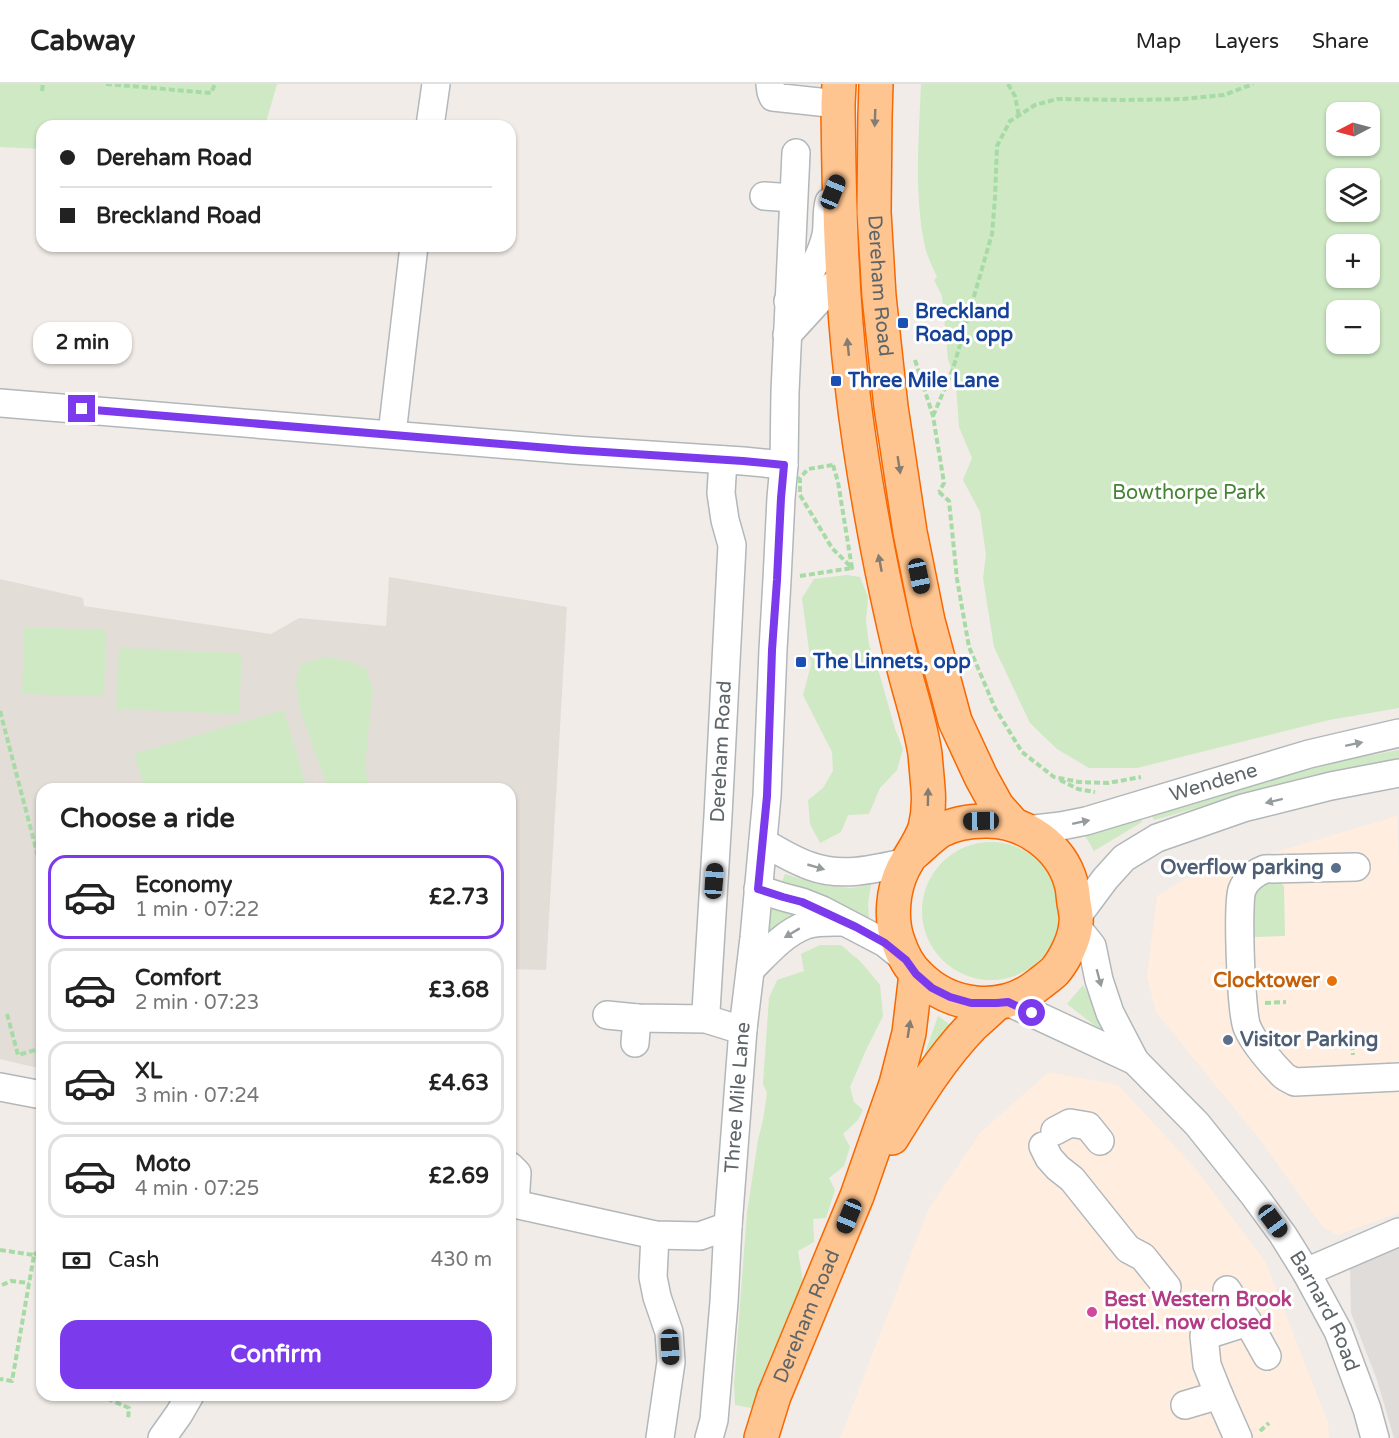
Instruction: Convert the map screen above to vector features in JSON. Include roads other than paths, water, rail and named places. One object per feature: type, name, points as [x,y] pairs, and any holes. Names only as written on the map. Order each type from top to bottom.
[{"type":"highway","name":"Dereham Road","points":[[838,94],[843,278],[852,385],[872,518],[889,604],[924,751],[929,795],[925,827],[900,874],[893,906],[896,937],[911,967],[932,988],[950,997],[971,1003],[1003,1002],[1029,993],[1054,973],[1067,952],[1076,922],[1071,883],[1061,861],[1045,843],[1019,827],[997,806],[986,786],[955,721],[928,621],[910,532],[886,372],[874,212],[876,84]]},
{"type":"highway","points":[[843,278],[855,270],[858,263],[856,198],[858,182],[862,167],[874,152]]},
{"type":"highway","name":"Dereham Road","points":[[910,857],[940,831],[968,821],[994,820],[1019,827]]},
{"type":"highway","name":"Dereham Road","points":[[761,1438],[774,1396],[857,1196],[899,1074],[909,1033],[911,967]]},
{"type":"highway","name":"Dereham Road","points":[[857,1196],[920,1093],[940,1065],[973,1025],[1003,1002]]},
{"type":"street","points":[[431,120],[436,84]]},
{"type":"street","name":"Dereham Road","points":[[770,84],[773,97],[838,94]]},
{"type":"street","points":[[758,889],[767,796],[772,650],[784,465],[788,301],[796,153]]},
{"type":"street","name":"Dereham Road","points":[[788,301],[806,279],[820,256],[826,232],[828,206],[839,179]]},
{"type":"street","points":[[764,196],[793,198]]},
{"type":"street","points":[[392,434],[413,252]]},
{"type":"street","name":"Dereham Road","points":[[787,335],[830,288],[843,278]]},
{"type":"street","points":[[0,403],[784,465]]},
{"type":"street","name":"Dereham Road","points":[[706,1011],[732,545],[721,493],[723,460]]},
{"type":"street","name":"Wendene","points":[[1019,827],[1061,826],[1086,821],[1309,754],[1399,733]]},
{"type":"street","name":"Wendene","points":[[1076,922],[1105,879],[1124,858],[1157,838],[1243,808],[1331,786],[1399,773]]},
{"type":"street","name":"Dereham Road","points":[[763,842],[794,860],[830,871],[858,872],[910,857]]},
{"type":"street","points":[[1356,867],[1265,869],[1233,883],[1240,900],[1243,1003],[1246,1025],[1265,1054],[1285,1077],[1295,1082],[1399,1077]]},
{"type":"street","name":"Dereham Road","points":[[758,889],[802,902],[846,922],[885,943],[911,967]]},
{"type":"street","name":"Three Mile Lane","points":[[714,1432],[743,1029],[758,889]]},
{"type":"street","points":[[751,969],[789,934],[807,925],[846,922]]},
{"type":"street","name":"Barnard Road","points":[[1076,922],[1092,946],[1099,980],[1110,1013],[1135,1062],[1197,1124],[1253,1194],[1306,1272],[1338,1331],[1367,1409],[1375,1438]]},
{"type":"street","name":"Barnard Road","points":[[1003,1002],[1135,1062]]},
{"type":"street","points":[[607,1015],[636,1031],[706,1019],[743,1029]]},
{"type":"street","points":[[0,1087],[36,1094]]},
{"type":"street","points":[[1100,1141],[1088,1126],[1070,1123],[1049,1138],[1049,1158],[1072,1179],[1128,1249],[1143,1257],[1167,1287]]},
{"type":"street","points":[[516,1204],[656,1235],[700,1236],[728,1226]]},
{"type":"street","points":[[1306,1272],[1399,1232]]},
{"type":"street","points":[[656,1235],[653,1276],[657,1297],[669,1332],[671,1362],[660,1438]]},
{"type":"street","points":[[1227,1290],[1267,1356]]},
{"type":"street","points":[[1238,1438],[1208,1365],[1204,1336],[1248,1322]]},
{"type":"street","points":[[1185,1405],[1219,1395]]},
{"type":"street","points":[[162,1438],[187,1401]]},
{"type":"place","name":"Breckland Road, opp","points":[[903,323]]},
{"type":"place","name":"Three Mile Lane","points":[[836,381]]},
{"type":"place","name":"The Linnets, opp","points":[[801,662]]},
{"type":"place","name":"Overflow parking","points":[[1336,868]]},
{"type":"place","name":"Clocktower","points":[[1332,981]]},
{"type":"place","name":"Visitor Parking","points":[[1228,1040]]},
{"type":"place","name":"Best Western Brook Hotel. now closed","points":[[1092,1312]]},
{"type":"park label","name":"Bowthorpe Park","points":[[1189,493]]}]
